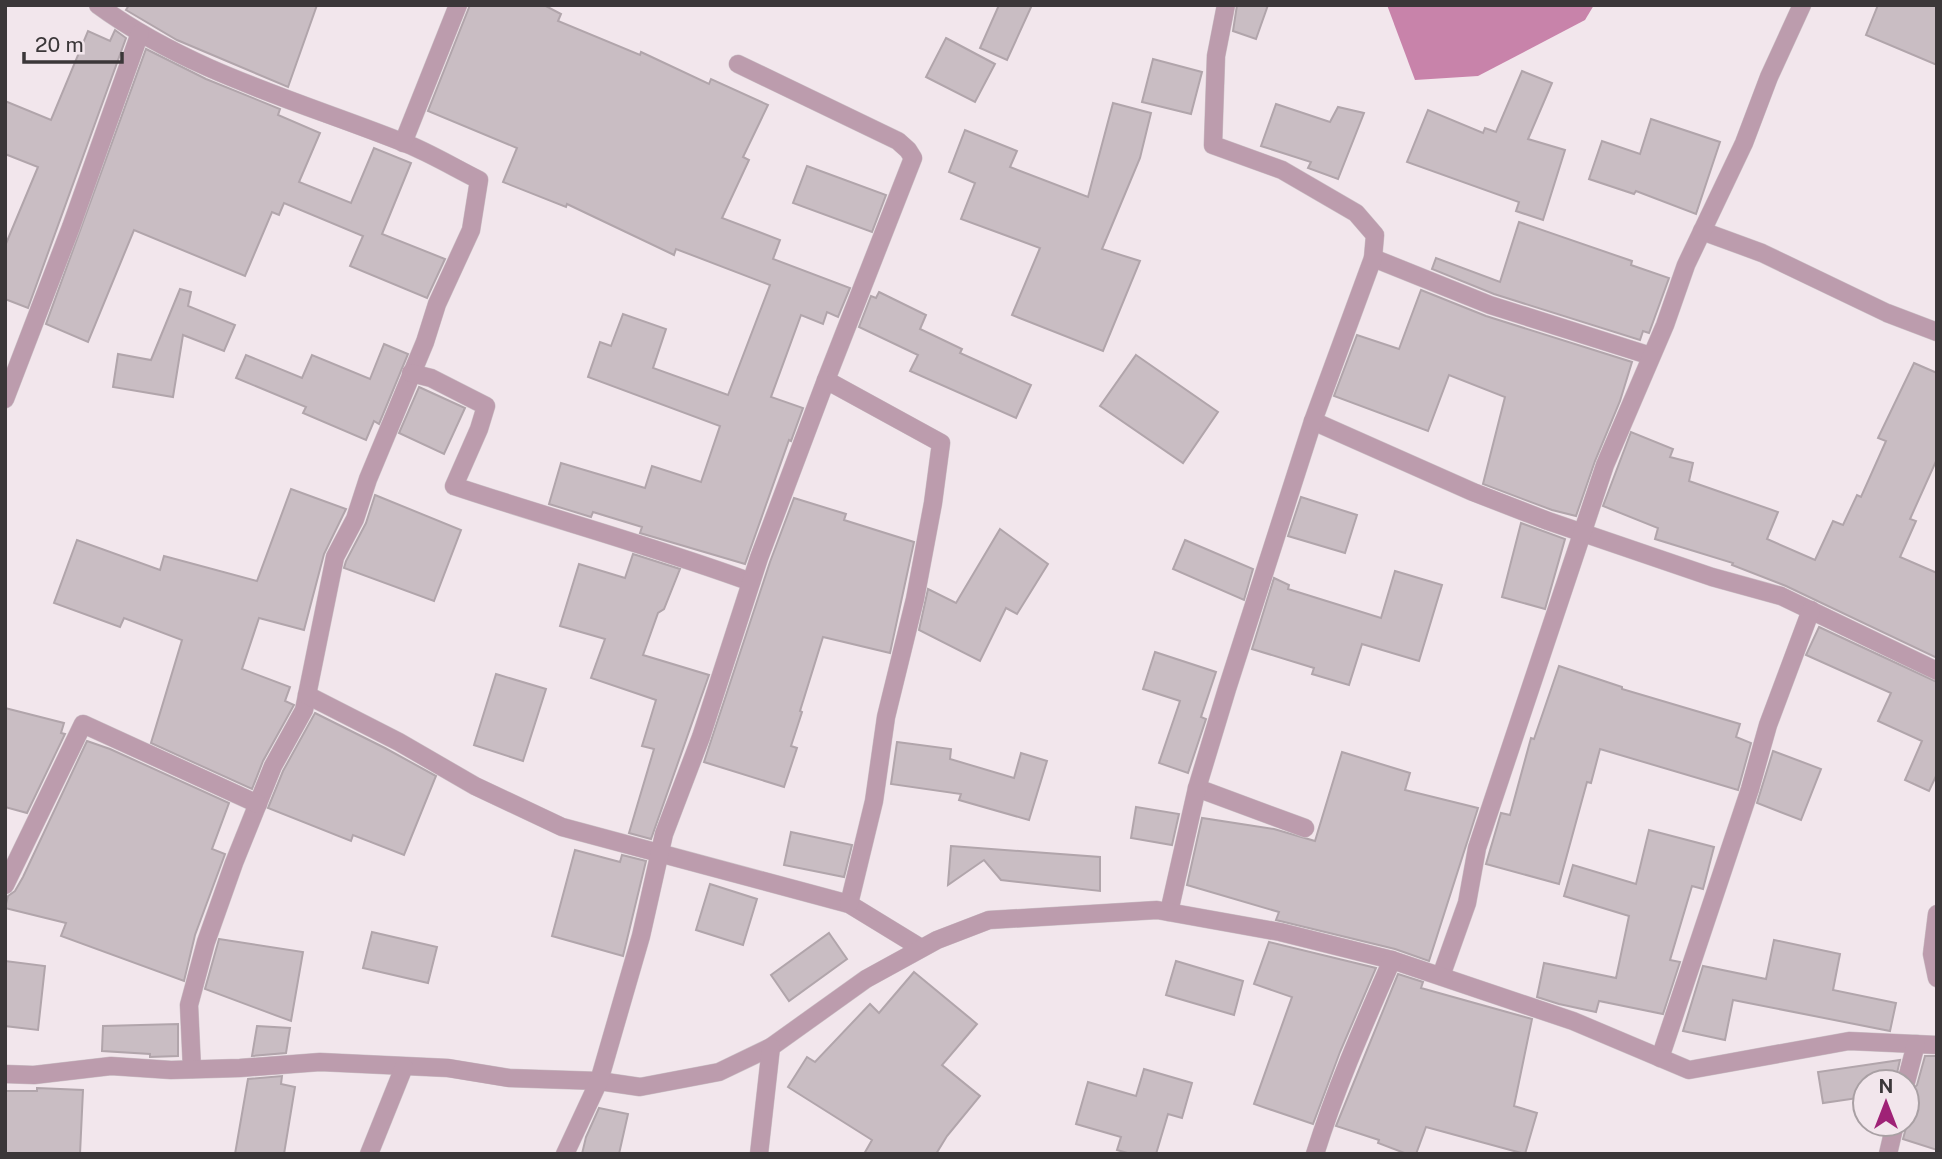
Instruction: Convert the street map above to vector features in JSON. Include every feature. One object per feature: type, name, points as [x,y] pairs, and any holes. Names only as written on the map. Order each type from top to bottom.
[{"type":"street","points":[[98,5],[140,33],[198,64],[403,143],[478,180],[471,230],[437,304],[425,342],[368,480],[355,519],[335,557],[304,710],[273,766],[206,942],[189,1005],[192,1069]]},
{"type":"street","points":[[403,143],[458,5]]},
{"type":"street","points":[[1169,912],[1197,788],[1227,689],[1313,421],[1373,258],[1375,235],[1356,213],[1282,170],[1213,145],[1216,56],[1226,5]]},
{"type":"street","points":[[1441,976],[1467,903],[1477,848],[1605,466],[1702,231],[1744,143],[1769,77],[1802,5]]},
{"type":"street","points":[[5,399],[71,227],[140,33]]},
{"type":"street","points":[[565,1154],[599,1081],[641,936],[664,834],[701,737],[751,582],[825,380],[913,158],[898,141],[738,64]]},
{"type":"street","points":[[1702,231],[1762,253],[1887,313],[1937,332]]},
{"type":"street","points":[[1373,258],[1490,305],[1651,356]]},
{"type":"street","points":[[411,373],[430,378],[485,406],[479,429],[454,486],[586,529],[673,553],[751,582]]},
{"type":"street","points":[[825,380],[941,443],[915,599],[886,717],[874,801],[849,904]]},
{"type":"street","points":[[1313,421],[1473,492],[1712,577],[1781,596],[1937,671]]},
{"type":"street","points":[[1660,1058],[1750,789],[1768,725],[1811,610]]},
{"type":"street","points":[[307,695],[399,742],[475,786],[562,827],[849,904],[921,948]]},
{"type":"street","points":[[5,885],[83,724],[258,804]]},
{"type":"street","points":[[1197,788],[1306,828]]},
{"type":"street","points":[[5,1074],[34,1075],[111,1066],[192,1069],[320,1062],[447,1068],[509,1078],[599,1081],[640,1087],[719,1072],[771,1047],[866,979],[921,948],[989,920],[1157,910],[1280,932],[1392,960],[1573,1021],[1689,1070],[1849,1041],[1937,1045]]},
{"type":"street","points":[[1937,914],[1932,954],[1937,978]]},
{"type":"street","points":[[1315,1154],[1350,1057],[1392,960]]},
{"type":"street","points":[[1910,1068],[1916,1044]]},
{"type":"street","points":[[759,1154],[771,1047]]},
{"type":"street","points":[[369,1154],[404,1067]]},
{"type":"shaded area","points":[[1387,5],[1594,5],[1585,20],[1478,76],[1415,80]]},
{"type":"building","points":[[129,5],[317,5],[288,87],[177,40],[126,10]]},
{"type":"building","points":[[470,5],[544,5],[561,14],[558,21],[640,55],[641,52],[709,84],[711,79],[768,105],[743,157],[749,160],[722,218],[780,240],[773,259],[850,288],[838,317],[827,312],[823,324],[801,315],[771,397],[803,408],[745,564],[640,533],[642,527],[593,512],[591,517],[549,504],[561,463],[645,488],[652,466],[701,482],[720,426],[588,377],[600,342],[611,346],[623,314],[666,329],[653,368],[728,395],[770,285],[676,249],[674,255],[567,204],[566,207],[503,182],[517,148],[428,111]]},
{"type":"building","points":[[999,5],[1032,5],[1007,60],[980,48]]},
{"type":"building","points":[[1237,5],[1268,5],[1256,39],[1233,31]]},
{"type":"building","points":[[1878,5],[1937,5],[1937,65],[1866,35]]},
{"type":"building","points":[[115,30],[126,38],[28,308],[5,299],[5,246],[38,167],[5,154],[5,101],[51,120],[88,31],[110,41]]},
{"type":"building","points":[[946,38],[995,64],[975,102],[926,77]]},
{"type":"building","points":[[146,49],[206,79],[280,109],[278,115],[320,133],[299,182],[351,203],[374,148],[411,163],[382,234],[445,259],[427,298],[350,266],[363,236],[284,203],[279,215],[272,212],[245,276],[134,230],[88,342],[46,324]]},
{"type":"building","points":[[1153,59],[1202,72],[1191,114],[1142,102]]},
{"type":"building","points":[[1522,71],[1552,83],[1528,139],[1565,150],[1543,220],[1516,211],[1519,202],[1407,162],[1428,110],[1483,133],[1485,128],[1496,132]]},
{"type":"building","points":[[1113,103],[1151,113],[1140,158],[1102,249],[1140,261],[1103,351],[1012,315],[1040,248],[961,219],[975,183],[949,172],[965,130],[1017,151],[1010,167],[1088,197]]},
{"type":"building","points":[[1276,104],[1330,122],[1338,107],[1364,113],[1338,179],[1308,168],[1311,162],[1261,146]]},
{"type":"building","points":[[1651,119],[1720,142],[1696,214],[1636,191],[1634,194],[1589,179],[1602,141],[1640,154]]},
{"type":"building","points":[[807,166],[886,195],[872,232],[793,203]]},
{"type":"building","points":[[1519,222],[1632,261],[1631,265],[1669,278],[1649,333],[1643,331],[1640,340],[1494,294],[1432,269],[1436,258],[1500,282]]},
{"type":"building","points":[[180,289],[191,292],[188,306],[235,325],[224,351],[183,335],[173,397],[113,387],[118,354],[151,360]]},
{"type":"building","points":[[1421,290],[1486,316],[1632,362],[1576,516],[1552,510],[1483,484],[1505,397],[1449,375],[1428,431],[1334,396],[1357,335],[1399,349]]},
{"type":"building","points":[[879,292],[926,315],[920,329],[962,349],[960,353],[1031,385],[1016,418],[910,371],[918,355],[859,327],[871,296],[876,298]]},
{"type":"building","points":[[384,344],[408,354],[379,424],[374,421],[366,440],[303,413],[306,407],[236,378],[246,355],[302,378],[312,355],[370,379]]},
{"type":"building","points":[[1136,355],[1218,412],[1183,463],[1100,406]]},
{"type":"building","points":[[1914,363],[1937,373],[1937,459],[1910,519],[1916,521],[1900,557],[1937,573],[1937,658],[1786,586],[1732,565],[1733,563],[1655,539],[1658,528],[1603,506],[1631,432],[1673,449],[1670,457],[1693,463],[1689,481],[1778,512],[1767,539],[1815,560],[1833,521],[1843,525],[1857,495],[1861,497],[1886,441],[1878,438]]},
{"type":"building","points":[[419,387],[465,408],[444,454],[399,433]]},
{"type":"building","points":[[291,489],[346,509],[324,554],[304,630],[259,618],[242,669],[290,687],[285,701],[294,705],[263,761],[252,789],[151,743],[182,640],[124,618],[120,627],[54,603],[77,540],[160,570],[164,556],[257,581]]},
{"type":"building","points":[[375,495],[461,530],[434,601],[344,568],[366,523]]},
{"type":"building","points":[[1301,497],[1357,515],[1345,553],[1288,536]]},
{"type":"building","points":[[794,498],[846,514],[844,520],[914,542],[890,653],[823,637],[800,711],[802,712],[791,746],[797,748],[784,787],[704,762]]},
{"type":"building","points":[[1521,523],[1565,539],[1545,609],[1502,597]]},
{"type":"building","points":[[1000,529],[1048,564],[1017,614],[1006,608],[980,661],[919,630],[928,589],[956,603]]},
{"type":"building","points":[[1185,540],[1253,569],[1244,600],[1173,569]]},
{"type":"building","points":[[633,554],[680,569],[664,609],[658,613],[643,655],[709,675],[651,839],[629,833],[654,749],[642,746],[656,700],[591,678],[605,639],[560,626],[579,564],[625,578]]},
{"type":"building","points":[[1395,571],[1442,585],[1419,661],[1362,644],[1349,685],[1312,674],[1314,668],[1252,649],[1274,578],[1289,585],[1288,589],[1381,618]]},
{"type":"building","points":[[1819,627],[1937,682],[1937,774],[1929,791],[1905,780],[1922,741],[1878,721],[1891,693],[1806,655]]},
{"type":"building","points":[[1155,652],[1216,672],[1201,717],[1206,719],[1188,773],[1159,763],[1180,701],[1143,689]]},
{"type":"building","points":[[1559,666],[1622,689],[1740,724],[1736,737],[1751,743],[1738,790],[1600,749],[1591,783],[1587,782],[1559,884],[1486,864],[1501,813],[1510,815],[1531,738],[1534,739]]},
{"type":"building","points":[[496,674],[546,689],[523,761],[474,745]]},
{"type":"building","points":[[5,708],[64,723],[61,733],[65,734],[27,813],[5,807]]},
{"type":"building","points":[[315,713],[436,776],[404,855],[353,835],[351,841],[268,808],[283,771]]},
{"type":"building","points":[[87,741],[229,803],[212,849],[225,854],[195,935],[184,981],[61,936],[66,923],[5,908],[8,896],[15,891],[23,877]]},
{"type":"building","points":[[897,742],[951,749],[950,759],[1014,778],[1021,753],[1047,761],[1029,820],[959,800],[961,794],[891,784]]},
{"type":"building","points":[[1773,751],[1821,769],[1801,820],[1757,803]]},
{"type":"building","points":[[1342,752],[1410,773],[1405,790],[1478,808],[1429,961],[1395,949],[1276,920],[1279,912],[1187,885],[1202,818],[1274,829],[1315,841]]},
{"type":"building","points":[[1136,807],[1179,814],[1172,845],[1131,838]]},
{"type":"building","points":[[1649,830],[1714,847],[1703,889],[1692,886],[1670,960],[1680,962],[1663,1014],[1599,1001],[1596,1012],[1537,997],[1544,963],[1616,978],[1629,916],[1564,896],[1573,865],[1636,884]]},
{"type":"building","points":[[791,832],[852,845],[844,877],[784,865]]},
{"type":"building","points":[[951,846],[1100,857],[1100,891],[1001,880],[984,860],[948,885]]},
{"type":"building","points":[[575,850],[620,862],[622,855],[646,861],[623,956],[552,936]]},
{"type":"building","points":[[710,884],[757,899],[743,945],[696,930]]},
{"type":"building","points":[[372,932],[437,947],[428,983],[363,968]]},
{"type":"building","points":[[829,933],[847,959],[789,1001],[771,975]]},
{"type":"building","points":[[219,939],[303,952],[291,1021],[205,989]]},
{"type":"building","points":[[1774,940],[1840,954],[1833,990],[1896,1003],[1890,1031],[1733,1000],[1725,1040],[1683,1031],[1703,966],[1766,979]]},
{"type":"building","points":[[1269,942],[1376,968],[1313,1124],[1254,1104],[1292,997],[1254,984]]},
{"type":"building","points":[[5,961],[45,966],[38,1030],[5,1026]]},
{"type":"building","points":[[1176,961],[1243,981],[1234,1015],[1166,995]]},
{"type":"building","points":[[914,972],[977,1024],[942,1065],[980,1096],[947,1136],[936,1154],[864,1154],[872,1140],[788,1087],[807,1057],[815,1062],[870,1004],[879,1013]]},
{"type":"building","points":[[1398,974],[1423,982],[1421,988],[1532,1019],[1514,1106],[1537,1113],[1525,1154],[1426,1127],[1416,1154],[1407,1154],[1378,1143],[1379,1140],[1336,1126]]},
{"type":"building","points":[[178,1024],[178,1056],[150,1057],[150,1054],[102,1051],[103,1026]]},
{"type":"building","points":[[257,1026],[290,1028],[286,1053],[252,1056]]},
{"type":"building","points":[[1925,1056],[1937,1056],[1937,1150],[1903,1139],[1921,1138],[1921,1070]]},
{"type":"building","points":[[1900,1060],[1898,1068],[1851,1068],[1851,1099],[1823,1103],[1818,1072]]},
{"type":"building","points":[[1144,1069],[1192,1083],[1182,1118],[1168,1114],[1156,1154],[1131,1154],[1117,1150],[1121,1137],[1076,1124],[1088,1082],[1136,1096]]},
{"type":"building","points":[[282,1076],[281,1084],[295,1087],[284,1154],[235,1154],[248,1079]]},
{"type":"building","points":[[37,1088],[83,1090],[80,1154],[5,1154],[5,1091],[37,1091]]},
{"type":"building","points":[[599,1108],[628,1114],[619,1154],[582,1154],[586,1137]]}]
